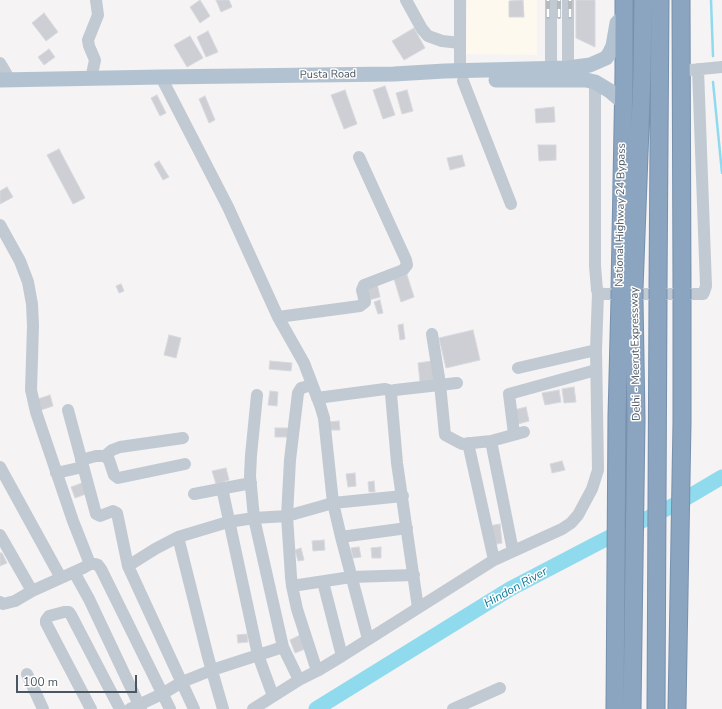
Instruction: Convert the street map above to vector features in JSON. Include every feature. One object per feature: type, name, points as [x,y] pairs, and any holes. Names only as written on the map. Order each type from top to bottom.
[{"type":"highway","name":"Delhi - Meerut Expressway","points":[[632,709],[636,419],[627,294],[642,74],[643,0]]},
{"type":"highway","name":"Delhi - Meerut Expressway","points":[[656,709],[660,0]]},
{"type":"highway","points":[[677,709],[682,422],[681,0]]},
{"type":"highway","name":"National Highway 24 Bypass","points":[[616,709],[617,416],[619,357],[627,294],[624,8]]},
{"type":"main road","name":"Pusta Road","points":[[461,76],[590,65],[606,58],[609,54],[613,46],[617,23],[624,8]]},
{"type":"main road","name":"Pusta Road","points":[[3,83],[163,81],[394,74],[574,79],[595,82],[610,91],[624,103]]},
{"type":"main road","name":"Pusta Road","points":[[3,83],[91,78],[163,81]]},
{"type":"street","points":[[91,78],[95,60],[88,40],[98,15],[96,0]]},
{"type":"street","points":[[406,0],[422,29],[428,36],[442,41],[460,43]]},
{"type":"street","points":[[460,0],[461,76],[511,204]]},
{"type":"street","points":[[551,0],[551,69]]},
{"type":"street","points":[[568,0],[568,68]]},
{"type":"street","points":[[0,63],[3,83]]},
{"type":"street","points":[[681,70],[722,67]]},
{"type":"street","points":[[598,292],[604,294],[702,294],[704,292],[706,286],[698,69]]},
{"type":"street","points":[[163,81],[228,208],[278,317],[304,363],[317,398],[324,418],[333,503],[368,640]]},
{"type":"street","points":[[253,709],[299,680],[318,671],[494,560],[562,529],[571,523],[578,515],[592,489],[598,470],[596,350],[598,292],[596,288],[595,266],[595,82]]},
{"type":"street","points":[[278,317],[360,306],[365,302],[362,290],[364,285],[403,270],[407,265],[359,157]]},
{"type":"street","points":[[0,225],[20,261],[28,282],[32,304],[33,326],[30,379],[36,412],[56,473],[90,564]]},
{"type":"street","points":[[432,334],[440,384],[445,435],[462,444],[491,440],[519,433],[509,394],[596,370]]},
{"type":"street","points":[[518,368],[596,350]]},
{"type":"street","points":[[317,398],[385,389],[392,391],[457,383]]},
{"type":"street","points":[[312,385],[301,388],[298,393],[290,460],[287,516],[292,586],[318,671]]},
{"type":"street","points":[[392,391],[391,397],[397,463],[403,496],[418,608]]},
{"type":"street","points":[[257,395],[251,455],[251,483],[254,518],[283,648],[299,680]]},
{"type":"street","points":[[68,410],[96,514],[100,516],[112,511],[117,513],[128,566],[194,709]]},
{"type":"street","points":[[56,473],[96,456],[105,456],[112,450],[120,447],[183,438]]},
{"type":"street","points":[[491,440],[513,551]]},
{"type":"street","points":[[468,443],[494,560]]},
{"type":"street","points":[[105,456],[109,460],[114,475],[118,478],[185,464]]},
{"type":"street","points":[[0,467],[61,578]]},
{"type":"street","points":[[194,494],[251,483]]},
{"type":"street","points":[[222,488],[228,522],[258,656],[273,696]]},
{"type":"street","points":[[128,566],[155,549],[178,538],[228,522],[254,518],[287,516],[333,503],[403,496]]},
{"type":"street","points":[[341,537],[407,528]]},
{"type":"street","points":[[0,535],[32,591]]},
{"type":"street","points":[[178,538],[223,709]]},
{"type":"street","points":[[0,602],[3,604],[9,603],[90,564],[98,565],[170,709]]},
{"type":"street","points":[[74,572],[89,599],[137,708],[182,682],[212,670],[283,648]]},
{"type":"street","points":[[292,586],[351,577],[414,575]]},
{"type":"street","points":[[323,582],[342,656]]},
{"type":"street","points":[[91,709],[46,623],[49,616],[69,612],[120,709]]},
{"type":"street","points":[[27,674],[43,709]]},
{"type":"street","points":[[453,709],[500,688]]},
{"type":"shaded area","points":[[467,0],[537,0],[537,55],[466,54]]},
{"type":"building","points":[[200,0],[210,16],[200,23],[190,7]]},
{"type":"building","points":[[216,0],[229,0],[232,7],[221,12]]},
{"type":"building","points":[[523,0],[524,17],[509,17],[509,1]]},
{"type":"building","points":[[576,0],[595,0],[595,47],[576,38]]},
{"type":"building","points":[[44,13],[58,32],[46,41],[32,23]]},
{"type":"building","points":[[414,28],[425,48],[404,60],[392,41]]},
{"type":"building","points":[[208,31],[218,52],[206,57],[197,37]]},
{"type":"building","points":[[190,36],[203,58],[187,67],[174,45]]},
{"type":"building","points":[[49,49],[55,57],[44,65],[38,57]]},
{"type":"building","points":[[385,86],[395,115],[383,119],[373,90]]},
{"type":"building","points":[[345,90],[357,124],[344,129],[331,95]]},
{"type":"building","points":[[407,90],[413,111],[402,114],[396,93]]},
{"type":"building","points":[[157,95],[166,113],[160,116],[151,98]]},
{"type":"building","points":[[205,96],[215,120],[209,123],[199,99]]},
{"type":"building","points":[[554,107],[555,122],[536,123],[535,109]]},
{"type":"building","points":[[538,145],[556,145],[556,160],[539,161]]},
{"type":"building","points":[[59,149],[85,198],[73,204],[47,155]]},
{"type":"building","points":[[462,155],[465,166],[450,170],[447,158]]},
{"type":"building","points":[[159,161],[169,177],[163,180],[154,164]]},
{"type":"building","points":[[7,187],[13,197],[0,204],[0,191]]},
{"type":"building","points":[[407,275],[414,297],[401,302],[394,279]]},
{"type":"building","points":[[121,284],[124,291],[119,293],[116,286]]},
{"type":"building","points":[[377,284],[380,297],[369,300],[366,287]]},
{"type":"building","points":[[380,300],[383,313],[378,314],[374,302]]},
{"type":"building","points":[[403,324],[405,339],[400,340],[398,325]]},
{"type":"building","points":[[473,330],[480,360],[446,368],[439,338]]},
{"type":"building","points":[[169,335],[181,338],[176,358],[164,355]]},
{"type":"building","points":[[270,361],[292,363],[291,371],[269,369]]},
{"type":"building","points":[[432,361],[434,380],[420,382],[418,363]]},
{"type":"building","points":[[574,387],[576,402],[564,403],[562,389]]},
{"type":"building","points":[[559,390],[561,402],[545,405],[542,393]]},
{"type":"building","points":[[270,391],[278,392],[277,406],[268,405]]},
{"type":"building","points":[[50,395],[53,406],[41,410],[38,399]]},
{"type":"building","points":[[526,407],[529,421],[518,424],[514,410]]},
{"type":"building","points":[[339,421],[340,430],[329,430],[328,422]]},
{"type":"building","points":[[275,428],[289,428],[289,437],[275,437]]},
{"type":"building","points":[[562,461],[565,470],[552,473],[550,464]]},
{"type":"building","points":[[226,468],[229,480],[216,484],[212,471]]},
{"type":"building","points":[[355,473],[356,486],[348,487],[346,474]]},
{"type":"building","points":[[374,481],[375,492],[369,492],[368,482]]},
{"type":"building","points":[[82,483],[86,494],[75,498],[71,487]]},
{"type":"building","points":[[500,524],[502,543],[492,545],[489,526]]},
{"type":"building","points":[[324,540],[325,550],[313,551],[312,541]]},
{"type":"building","points":[[359,547],[361,557],[353,558],[351,548]]},
{"type":"building","points":[[381,547],[381,558],[372,558],[371,548]]},
{"type":"building","points":[[301,548],[304,560],[298,561],[295,550]]},
{"type":"building","points":[[0,553],[2,553],[7,563],[0,566]]},
{"type":"building","points":[[247,634],[248,642],[238,643],[237,635]]},
{"type":"building","points":[[300,635],[305,649],[295,653],[290,640]]},
{"type":"waterway","points":[[711,0],[713,56]]},
{"type":"waterway","points":[[713,82],[722,173]]},
{"type":"waterway","name":"Hindon River","points":[[316,709],[510,589],[678,503],[722,477]]},
{"type":"railway","points":[[548,0],[548,17]]},
{"type":"railway","points":[[559,0],[559,17]]},
{"type":"railway","points":[[570,0],[570,17]]}]
